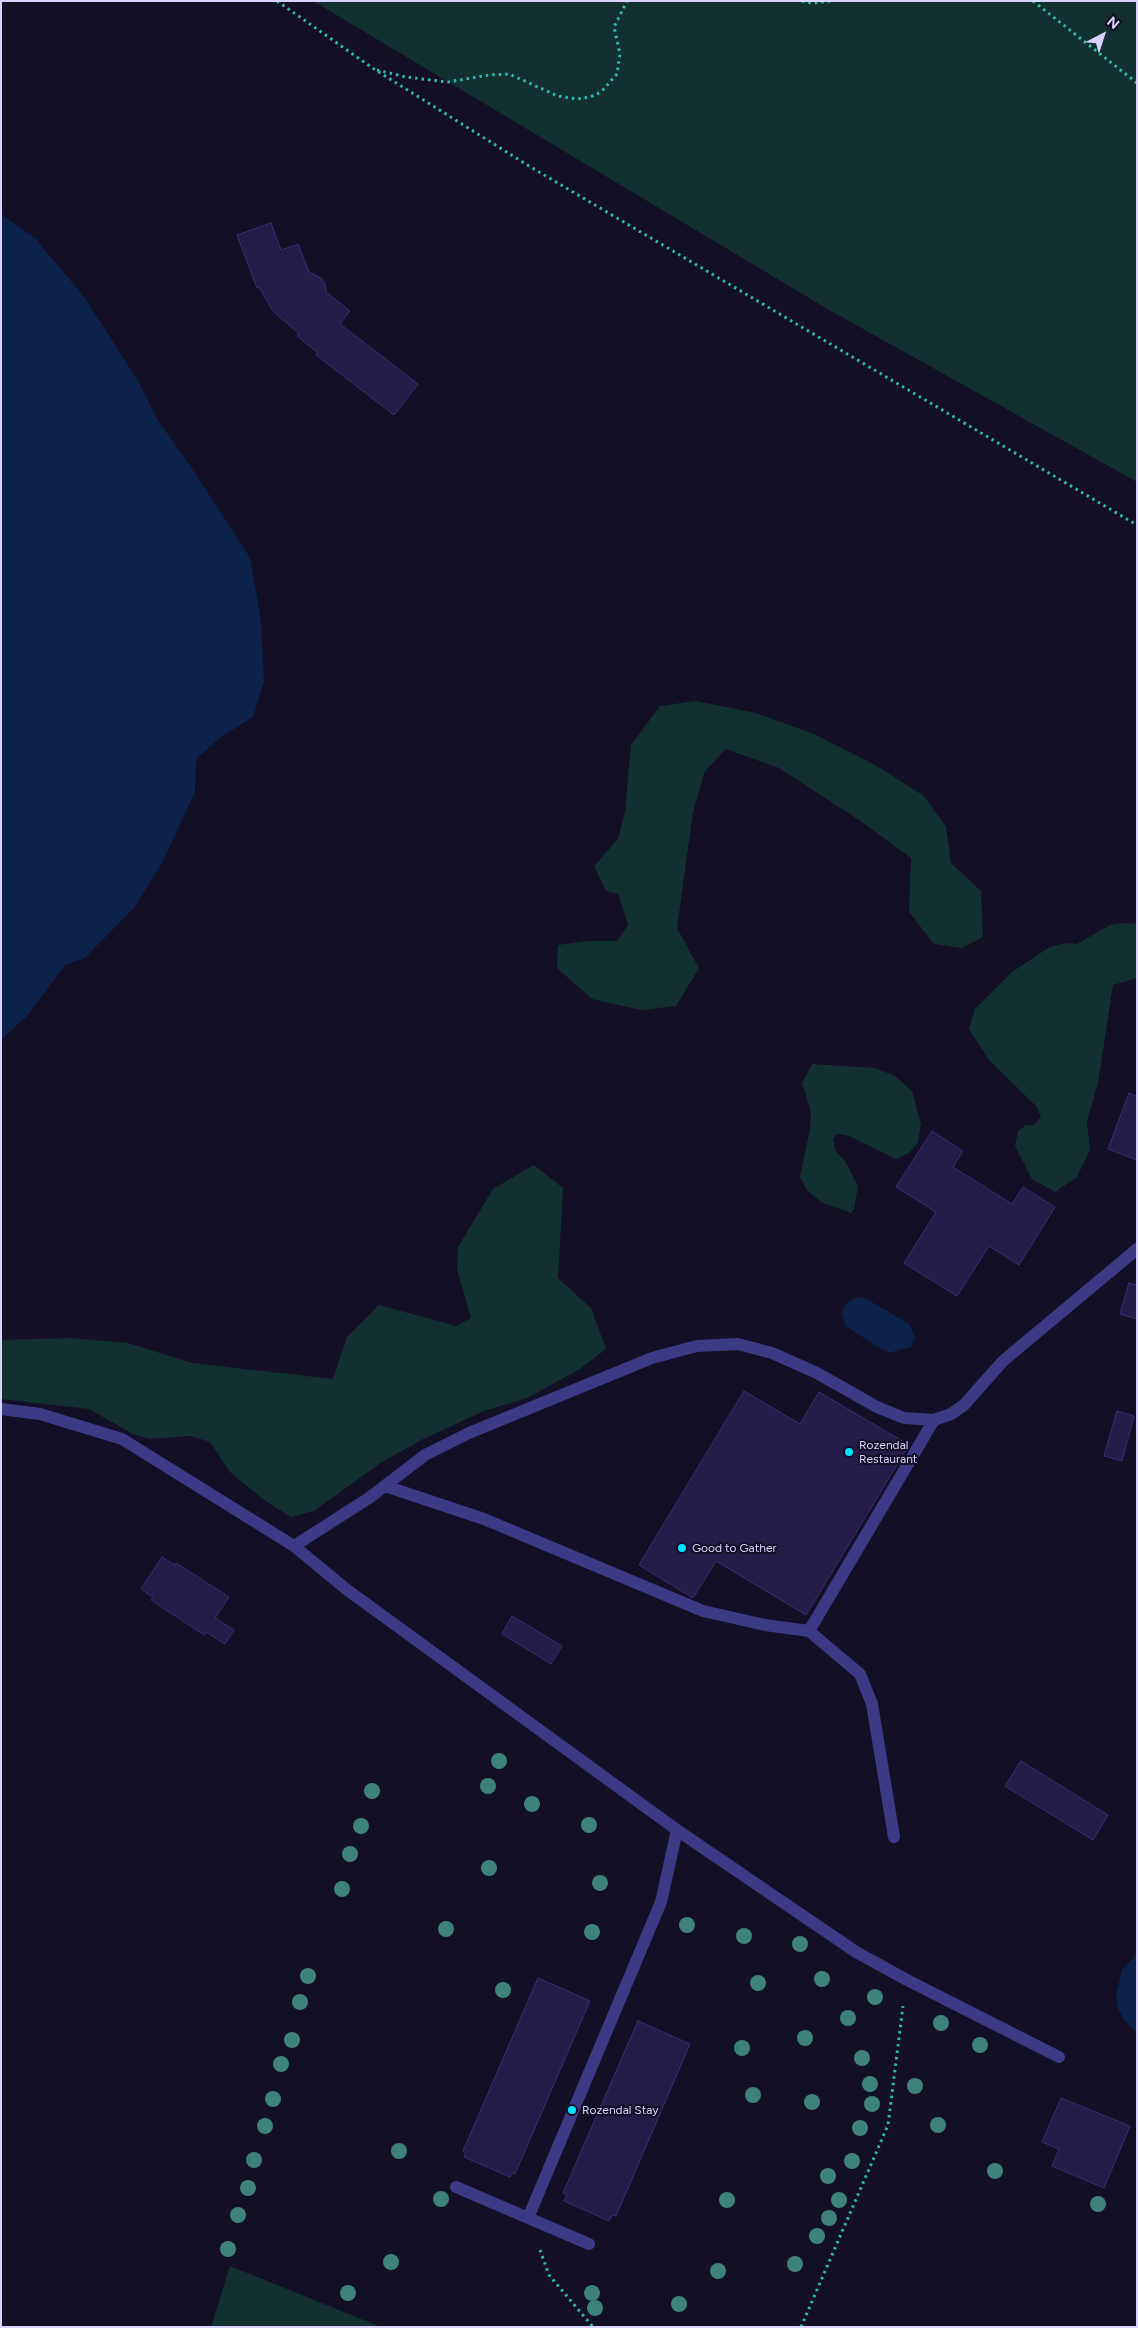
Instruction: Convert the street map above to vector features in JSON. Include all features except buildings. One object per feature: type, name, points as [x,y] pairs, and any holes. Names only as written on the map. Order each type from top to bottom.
[{"type":"street","points":[[294,1546],[385,1486],[425,1455],[469,1433],[652,1358],[697,1346],[738,1344],[772,1353],[817,1373],[877,1407],[904,1418],[934,1420],[951,1414],[964,1404],[1003,1361],[1137,1249]]},
{"type":"street","points":[[1,1409],[40,1414],[122,1439],[294,1546],[346,1588],[677,1830],[856,1952],[1059,2057]]},
{"type":"street","points":[[809,1631],[934,1420]]},
{"type":"street","points":[[385,1486],[484,1519],[703,1610],[765,1625],[809,1631],[860,1674],[872,1704],[894,1836]]},
{"type":"street","points":[[528,2218],[661,1902],[677,1830]]},
{"type":"street","points":[[456,2187],[589,2244]]},
{"type":"path","points":[[277,1],[374,69],[530,166],[1137,525]]},
{"type":"path","points":[[374,69],[406,77],[448,82],[489,75],[509,74],[558,96],[572,99],[590,97],[601,92],[616,74],[620,54],[614,26],[627,1]]},
{"type":"path","points":[[802,1],[812,3],[831,1]]},
{"type":"path","points":[[1033,1],[1137,83]]},
{"type":"path","points":[[801,2327],[888,2125],[907,1980]]},
{"type":"path","points":[[528,2218],[549,2276],[593,2327]]},
{"type":"green space","points":[[313,1],[1137,1],[1137,482],[831,311]]},
{"type":"green space","points":[[696,701],[756,713],[814,734],[877,766],[924,796],[946,827],[951,863],[981,891],[983,937],[962,948],[934,944],[909,912],[911,858],[862,822],[779,768],[726,749],[705,771],[693,812],[677,928],[699,968],[676,1006],[641,1010],[592,999],[557,968],[558,945],[587,941],[617,941],[628,925],[618,894],[606,891],[594,866],[618,839],[625,811],[631,745],[660,706]]},
{"type":"green space","points":[[1137,924],[1137,978],[1113,985],[1098,1083],[1087,1121],[1090,1150],[1077,1177],[1055,1192],[1032,1179],[1015,1146],[1018,1131],[1026,1125],[1034,1125],[1041,1117],[1036,1106],[989,1060],[969,1029],[975,1009],[1012,972],[1048,948],[1065,943],[1077,944],[1110,925]]},
{"type":"green space","points":[[812,1064],[875,1068],[895,1076],[912,1091],[921,1124],[918,1142],[909,1153],[896,1159],[849,1136],[838,1134],[833,1138],[835,1150],[845,1161],[858,1186],[854,1209],[851,1213],[821,1202],[807,1190],[800,1177],[810,1129],[811,1112],[802,1083]]},
{"type":"green space","points":[[534,1165],[563,1188],[558,1278],[591,1308],[606,1349],[580,1369],[527,1398],[484,1411],[419,1441],[379,1464],[314,1511],[291,1517],[264,1500],[230,1472],[210,1442],[191,1436],[149,1439],[133,1434],[89,1409],[1,1399],[1,1340],[72,1338],[128,1343],[192,1363],[333,1379],[347,1337],[379,1305],[456,1326],[471,1318],[457,1269],[458,1247],[493,1189]]},
{"type":"green space","points":[[230,2266],[381,2327],[211,2327]]},
{"type":"water","points":[[1,214],[35,238],[85,298],[138,381],[157,419],[195,473],[250,558],[261,620],[264,682],[253,717],[221,737],[196,759],[195,792],[162,863],[134,908],[85,958],[65,965],[26,1017],[1,1040]]},
{"type":"water","points":[[857,1297],[865,1298],[909,1324],[915,1336],[911,1347],[888,1353],[845,1326],[842,1312],[846,1304]]},
{"type":"water","points":[[1137,1954],[1137,2033],[1124,2020],[1118,2008],[1116,1995],[1122,1970]]},
{"type":"place","name":"Rozendal Restaurant","points":[[849,1452]]},
{"type":"place","name":"Good to Gather","points":[[682,1548]]},
{"type":"place","name":"Rozendal Stay","points":[[572,2110]]}]
